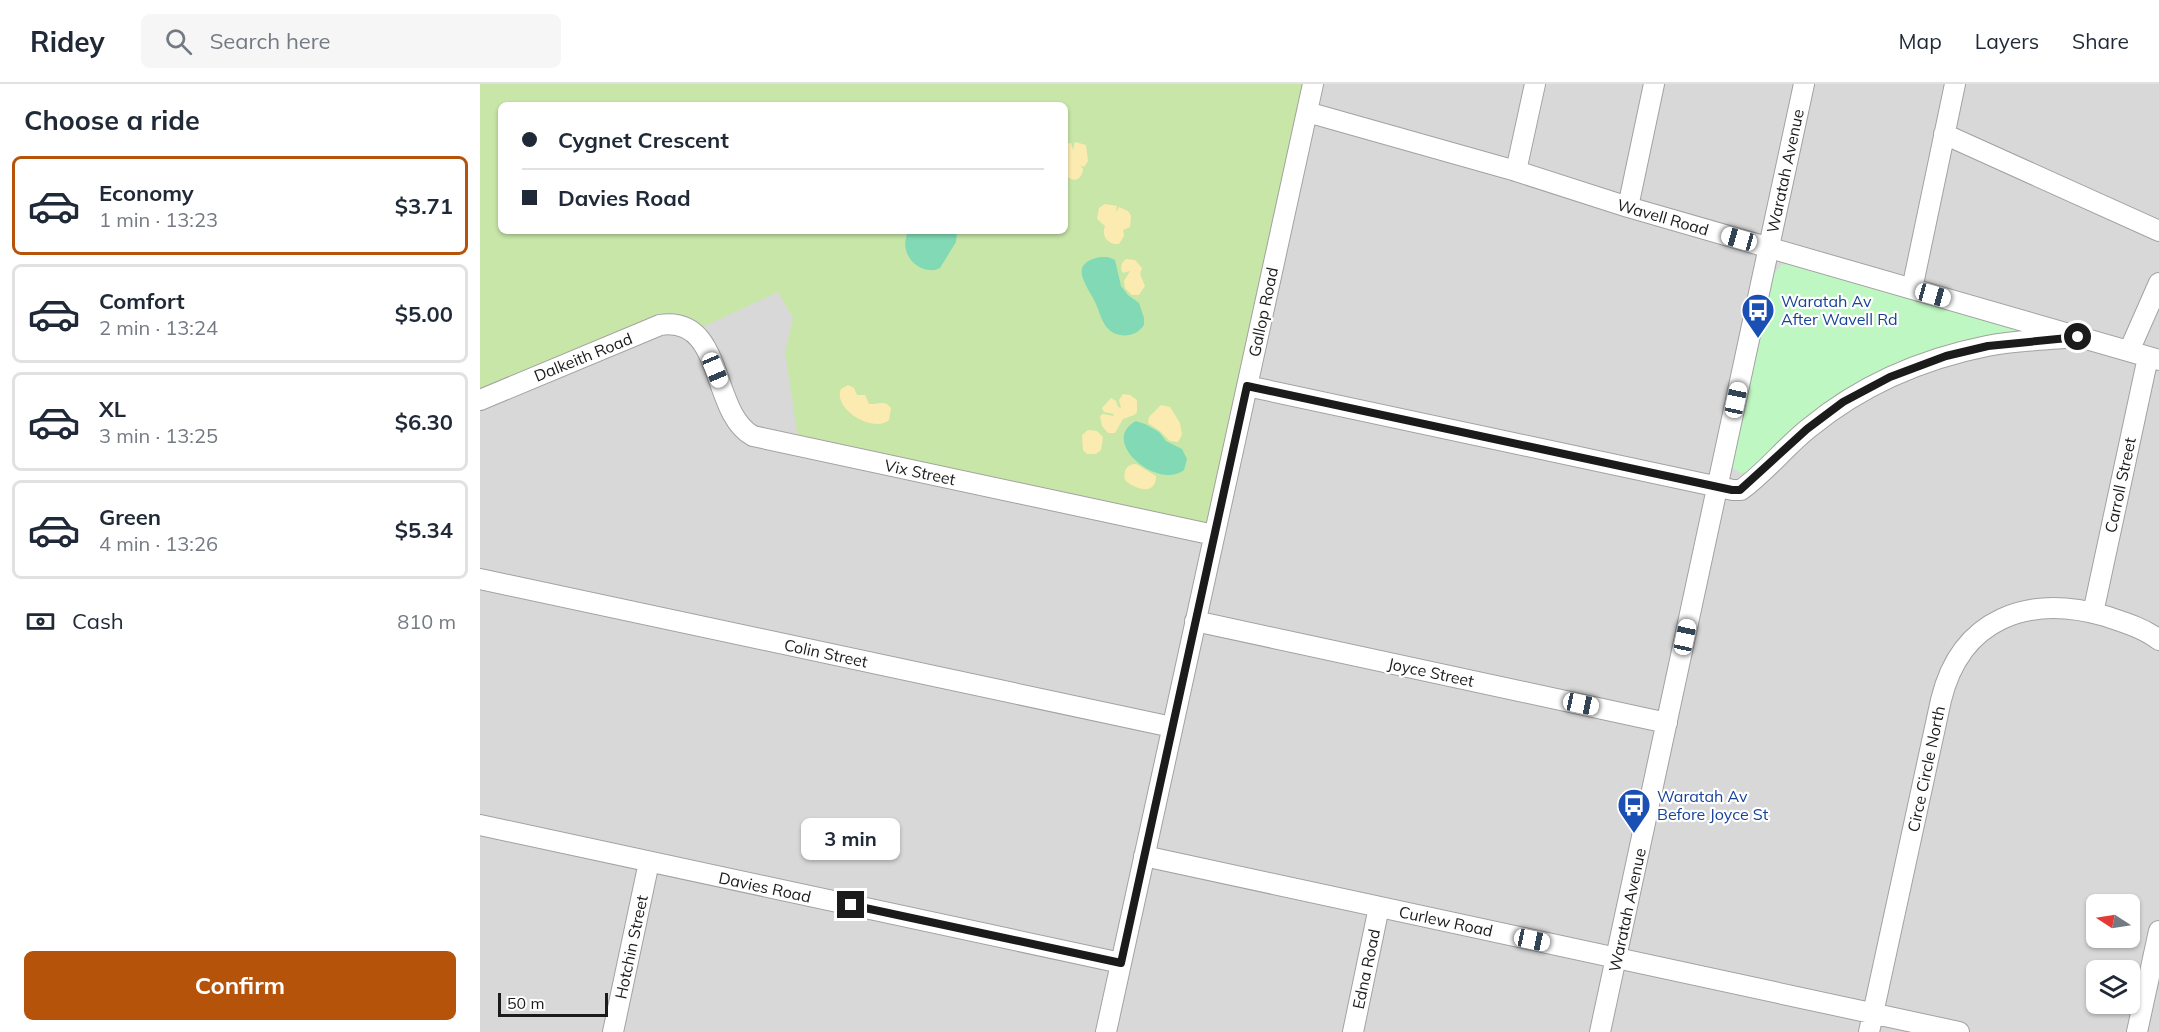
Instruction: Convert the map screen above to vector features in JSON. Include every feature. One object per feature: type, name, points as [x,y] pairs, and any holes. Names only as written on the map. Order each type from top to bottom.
[{"type":"street","name":"Gallop Road","points":[[1106,1032],[1313,84]]},
{"type":"street","points":[[1516,171],[1535,84]]},
{"type":"street","points":[[1628,207],[1654,84]]},
{"type":"street","name":"Waratah Avenue","points":[[1600,1032],[1804,84]]},
{"type":"street","points":[[1912,289],[1955,84]]},
{"type":"street","name":"Wavell Road","points":[[1307,112],[2145,356]]},
{"type":"street","points":[[1944,134],[2159,231]]},
{"type":"street","name":"Carroll Street","points":[[2093,613],[2159,283]]},
{"type":"street","name":"Dalkeith Road","points":[[480,400],[660,325],[671,323],[687,328]]},
{"type":"street","name":"Vix Street","points":[[687,328],[701,340],[707,350],[740,426],[753,436],[1214,535]]},
{"type":"street","points":[[1247,386],[1716,487],[1740,490],[1807,429],[1843,402],[1890,377],[1946,356],[1988,346],[2078,337]]},
{"type":"street","name":"Colin Street","points":[[480,579],[1172,727]]},
{"type":"street","name":"Circe Circle North","points":[[1871,1023],[1941,700],[1952,666],[1977,635],[1992,624],[2013,614],[2038,608],[2058,608],[2093,613],[2122,621],[2152,634],[2159,640]]},
{"type":"street","name":"Joyce Street","points":[[1195,621],[1667,723]]},
{"type":"street","name":"Davies Road","points":[[480,825],[1121,963]]},
{"type":"street","name":"Curlew Road","points":[[1144,856],[1616,958],[1871,1023],[1959,1032]]},
{"type":"street","name":"Hotchin Street","points":[[613,1032],[649,862]]},
{"type":"street","name":"Edna Road","points":[[1353,1032],[1379,907]]},
{"type":"street","points":[[2137,1032],[2159,931]]},
{"type":"shaded area","points":[[480,84],[2159,84],[2159,1032],[480,1032]]},
{"type":"green space","points":[[480,84],[1308,84],[1212,531],[798,438],[785,352],[793,318],[778,292],[694,331],[677,322],[480,393]]},
{"type":"green space","points":[[907,234],[957,234],[956,242],[940,268],[935,270],[919,267],[911,260],[905,245]]},
{"type":"green space","points":[[1100,257],[1115,260],[1121,286],[1139,303],[1144,325],[1135,333],[1124,336],[1109,330],[1085,283],[1082,276],[1084,265]]},
{"type":"green space","points":[[1795,262],[2027,329],[2026,334],[1949,347],[1751,472],[1740,473],[1732,467],[1773,275],[1781,265]]},
{"type":"green space","points":[[1136,421],[1159,432],[1166,441],[1182,449],[1187,459],[1184,470],[1173,475],[1160,474],[1136,461],[1128,451],[1124,440],[1126,430]]},
{"type":"sand","points":[[1075,142],[1086,145],[1088,161],[1084,167],[1080,165],[1083,169],[1082,173],[1074,180],[1068,177],[1068,144],[1071,143],[1073,150]]},
{"type":"sand","points":[[1105,204],[1117,206],[1116,213],[1119,207],[1128,211],[1131,216],[1130,227],[1123,230],[1124,236],[1119,244],[1106,239],[1105,226],[1097,219],[1099,208]]},
{"type":"sand","points":[[1126,259],[1135,260],[1142,268],[1140,274],[1145,286],[1139,295],[1132,295],[1125,288],[1124,281],[1130,271],[1123,273],[1121,269]]},
{"type":"sand","points":[[848,385],[854,388],[857,395],[865,395],[869,404],[888,405],[891,408],[889,420],[873,424],[848,411],[842,404],[840,396],[841,389]]},
{"type":"sand","points":[[1123,394],[1130,395],[1137,400],[1137,412],[1123,419],[1115,433],[1108,433],[1102,426],[1100,416],[1103,414],[1113,416],[1114,414],[1104,412],[1102,408],[1111,398],[1121,408],[1119,400]]},
{"type":"sand","points":[[1161,405],[1170,407],[1180,423],[1182,435],[1178,442],[1170,441],[1148,423],[1149,417]]},
{"type":"sand","points":[[1088,430],[1097,431],[1103,437],[1101,450],[1096,454],[1087,454],[1083,450],[1082,435]]},
{"type":"sand","points":[[1136,464],[1156,476],[1153,486],[1149,489],[1134,486],[1125,480],[1126,469]]},
{"type":"place","name":"Waratah Av After Wavell Rd","points":[[1758,339]]},
{"type":"place","name":"Waratah Av Before Joyce St","points":[[1634,834]]},
{"type":"route","points":[[851,905],[1121,963],[1247,386],[1740,490],[1807,429],[1843,402],[1890,377],[1946,356],[1988,346],[2078,337]]}]
